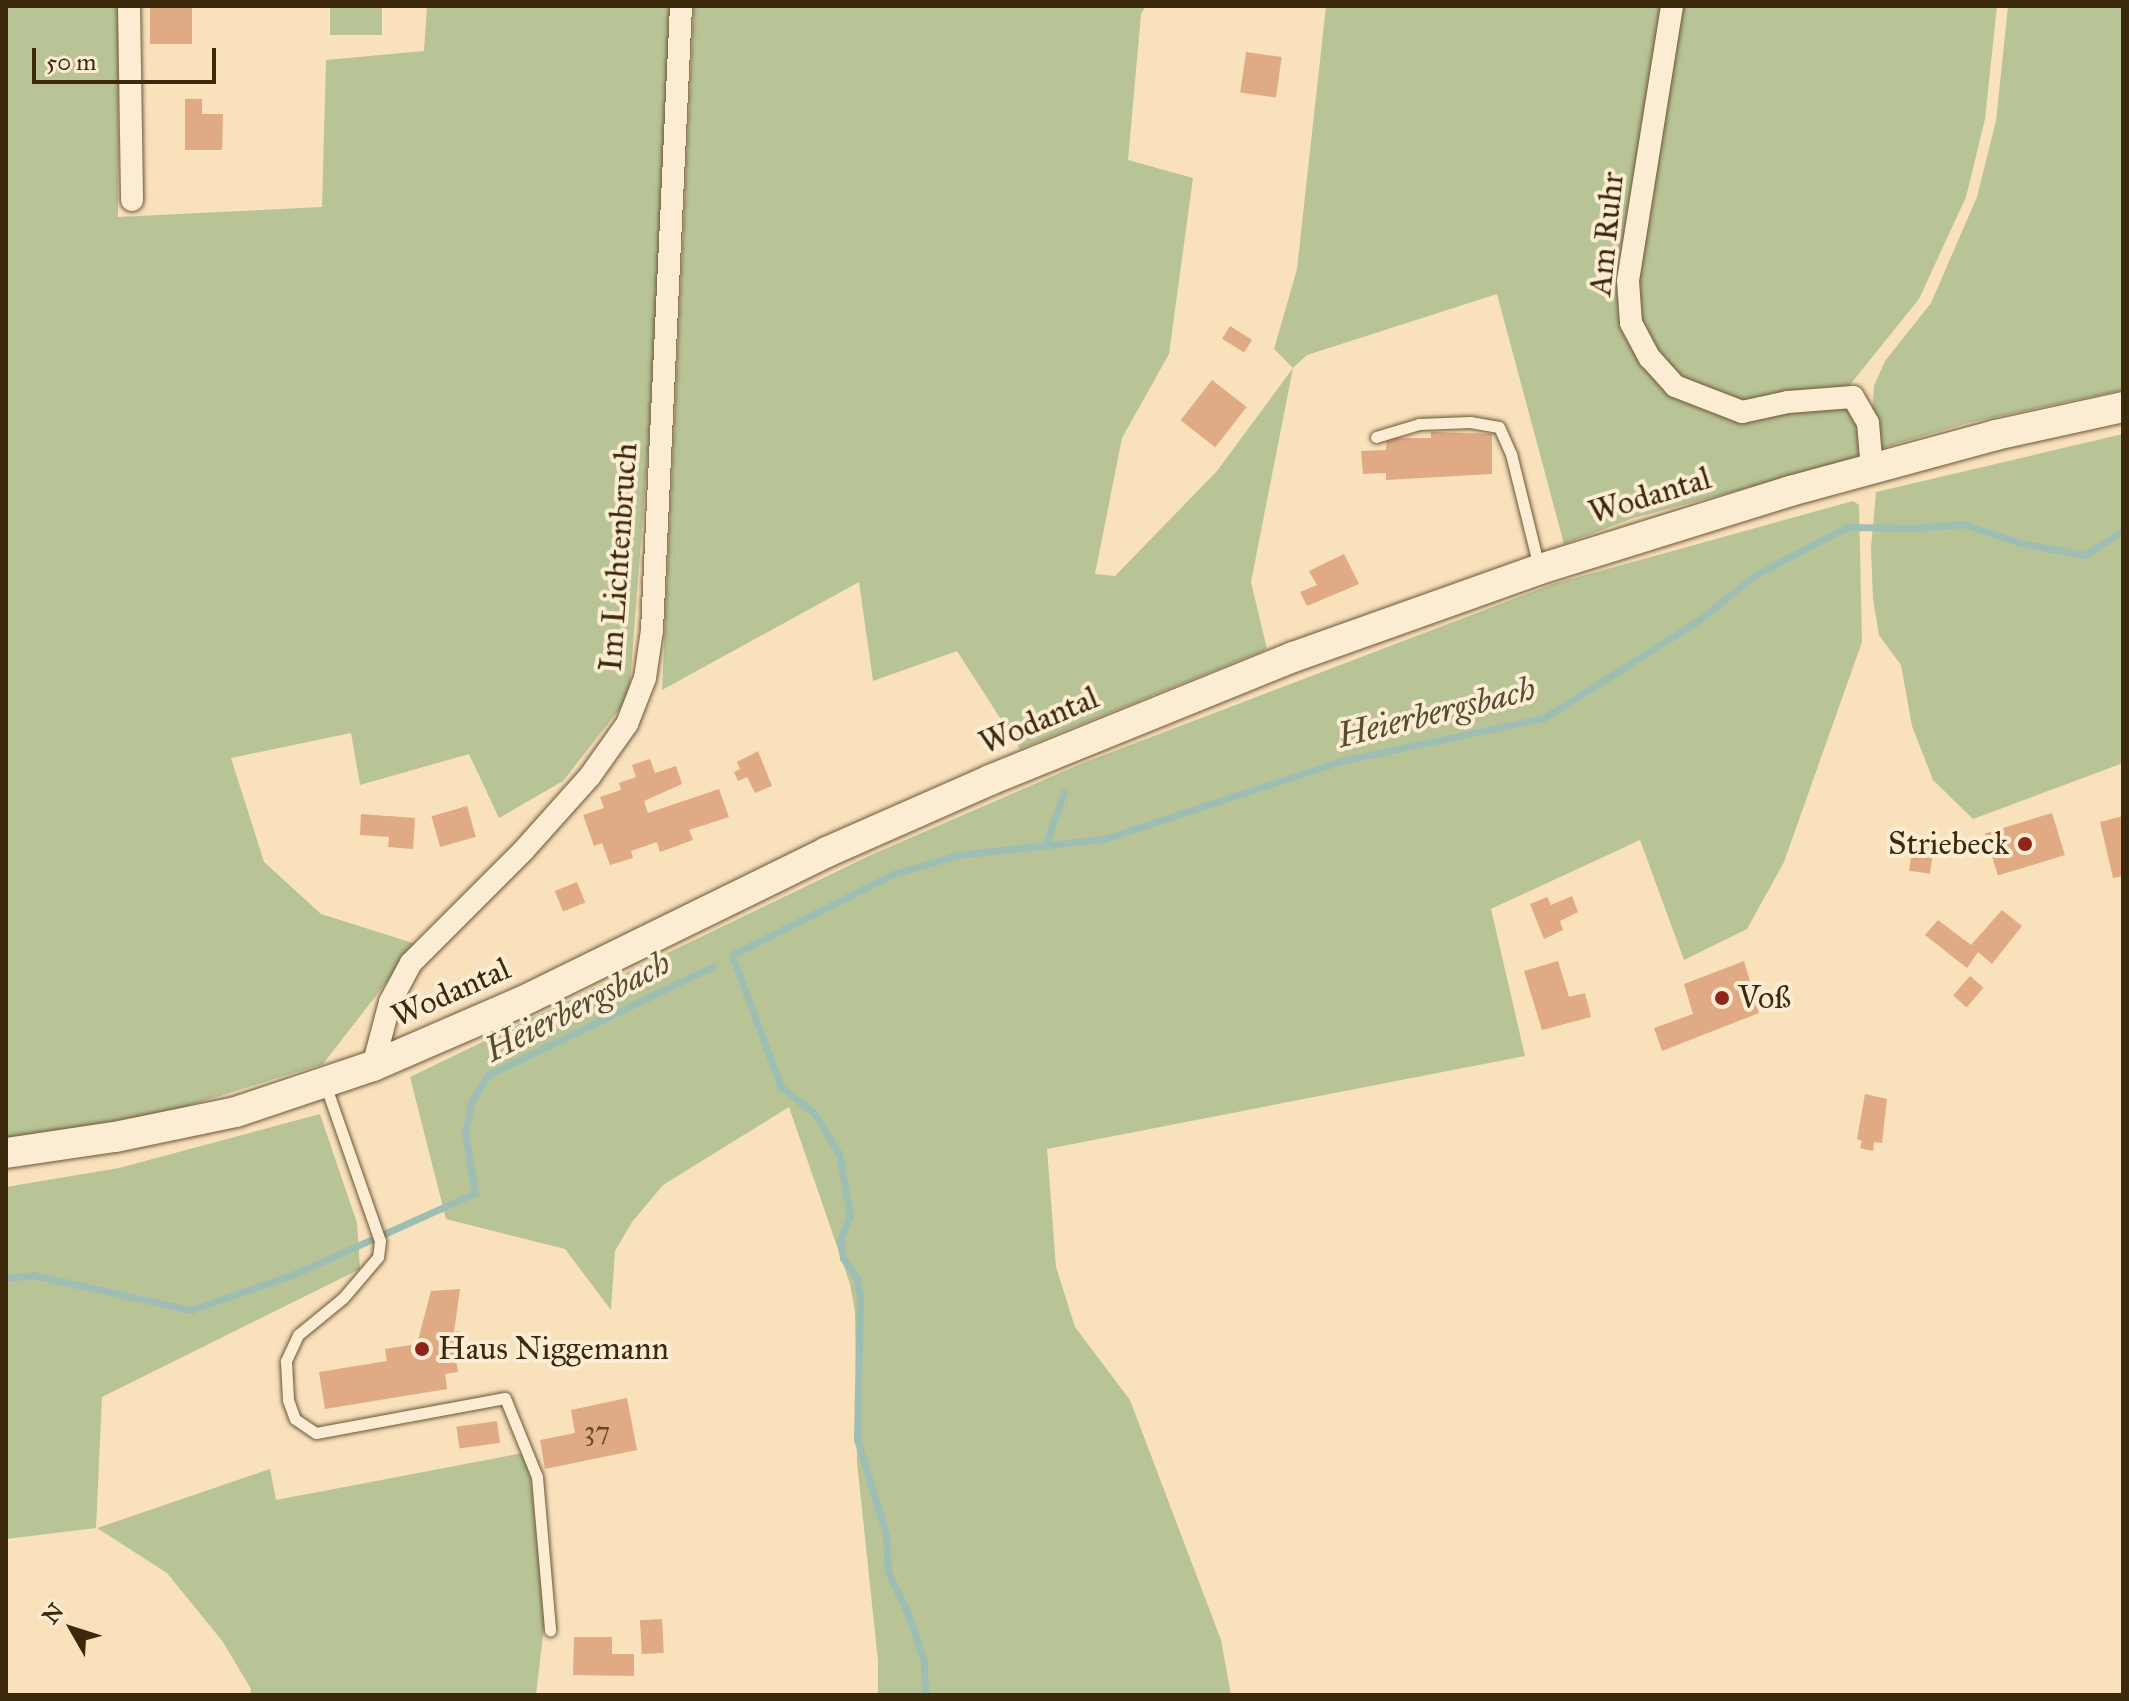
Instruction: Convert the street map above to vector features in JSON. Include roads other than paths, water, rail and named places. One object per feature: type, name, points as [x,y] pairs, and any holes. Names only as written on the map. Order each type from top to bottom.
[{"type":"main road","name":"Wodantal","points":[[6,1153],[115,1137],[236,1112],[373,1066],[521,1002],[827,852],[990,780],[1293,657],[1540,569],[1790,491],[1996,435],[2123,407]]},
{"type":"street","points":[[129,6],[132,200]]},
{"type":"street","name":"Im Lichtenbruch","points":[[373,1066],[390,1002],[411,963],[523,851],[590,776],[627,724],[645,678],[652,630],[681,6]]},
{"type":"street","name":"Am Ruhr","points":[[1672,6],[1628,281],[1631,323],[1650,358],[1675,386],[1742,412],[1788,402],[1853,397],[1868,423],[1872,470]]},
{"type":"lane","points":[[1376,437],[1419,424],[1470,422],[1499,427],[1511,454],[1540,569]]},
{"type":"lane","points":[[325,1084],[380,1241],[378,1257],[343,1298],[298,1335],[286,1361],[288,1400],[295,1419],[316,1433],[505,1398],[537,1477],[550,1630]]},
{"type":"waterway","name":"Heierbergsbach","points":[[925,1695],[924,1662],[908,1614],[888,1572],[886,1534],[857,1439],[860,1297],[857,1278],[843,1258],[840,1240],[850,1215],[839,1154],[815,1114],[781,1087],[732,955],[893,874],[958,855],[1104,839],[1341,761],[1544,718],[1699,620],[1755,575],[1847,527],[1915,528],[1963,524],[2020,543],[2084,555],[2123,531]]},
{"type":"waterway","points":[[1045,846],[1064,792]]},
{"type":"waterway","name":"Heierbergsbach","points":[[386,1233],[475,1193],[465,1132],[472,1100],[488,1075],[713,966]]},
{"type":"waterway","name":"Heierbergsbach","points":[[6,1278],[33,1275],[191,1310],[297,1273],[370,1240]]},
{"type":"place","name":"Striebeck","points":[[2025,844]]},
{"type":"place","name":"Voß","points":[[1722,998]]},
{"type":"place","name":"Haus Niggemann","points":[[422,1349]]}]
